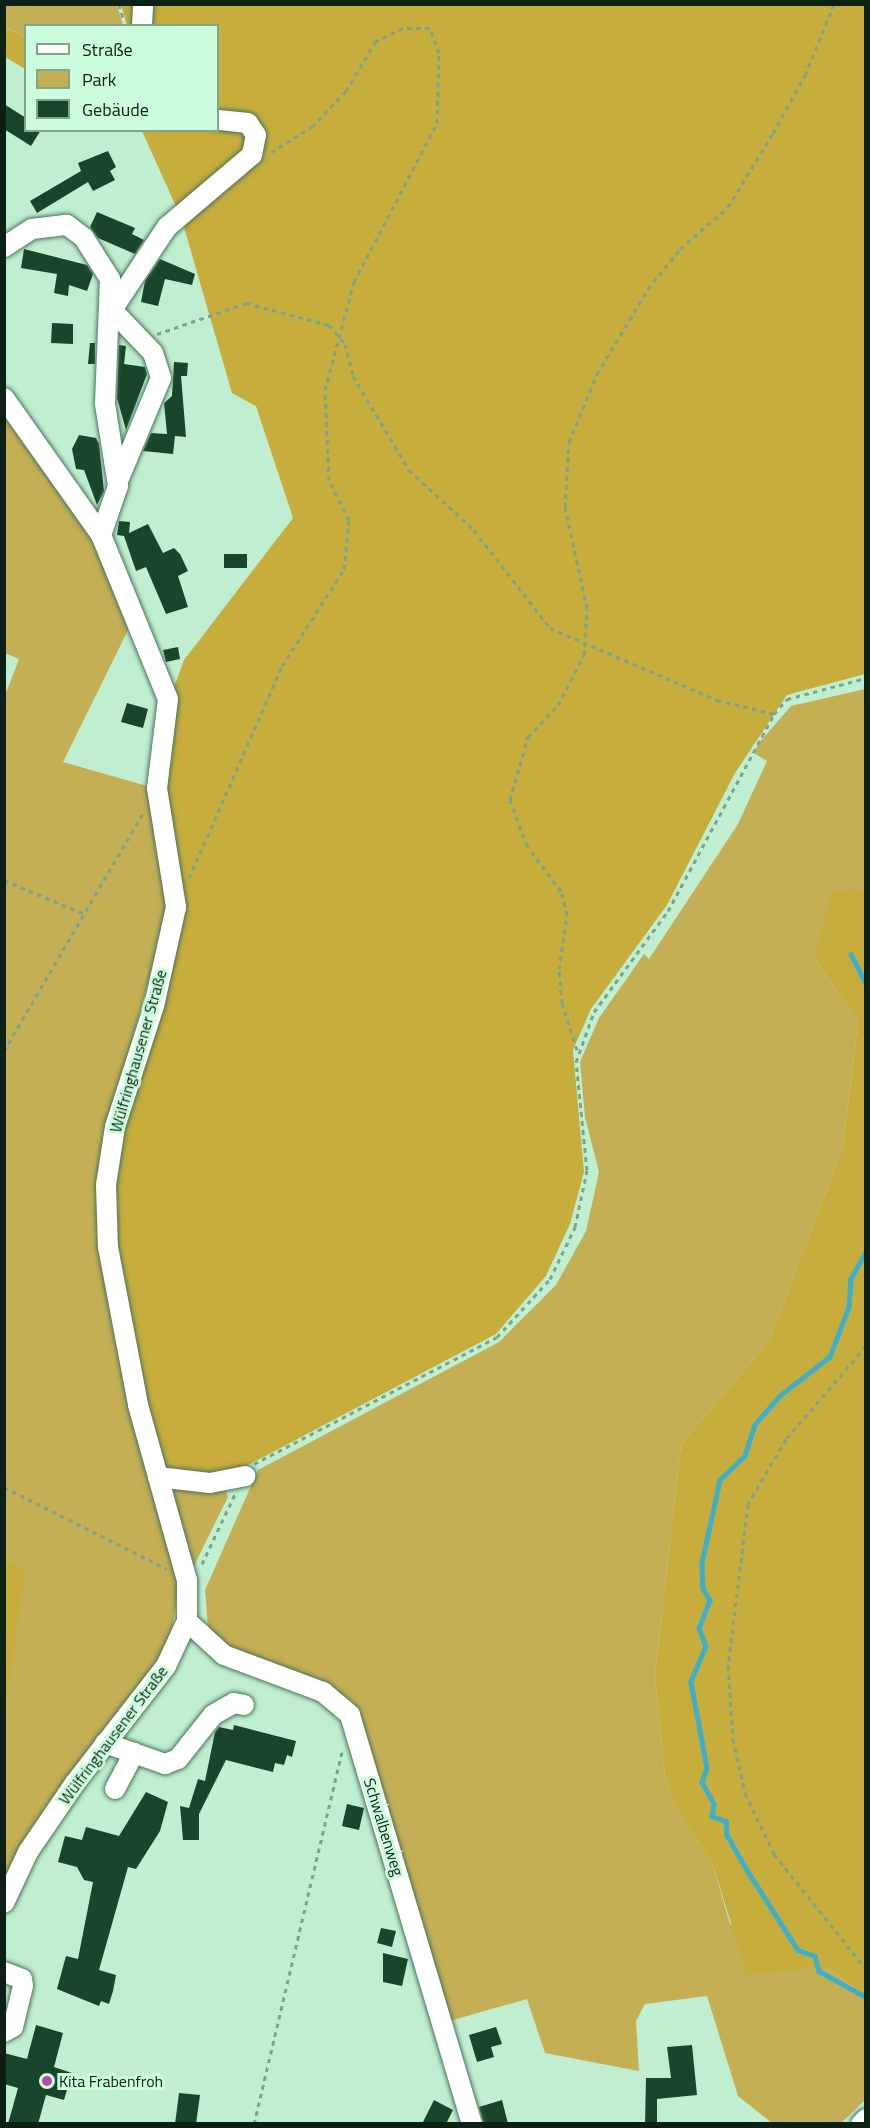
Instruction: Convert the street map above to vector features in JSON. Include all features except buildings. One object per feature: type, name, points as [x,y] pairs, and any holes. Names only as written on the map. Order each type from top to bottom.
[{"type":"street","points":[[142,24],[143,4]]},
{"type":"street","points":[[112,310],[167,227],[252,154],[256,135],[248,123],[219,120]]},
{"type":"street","points":[[4,247],[32,229],[67,225],[99,258],[110,279],[112,310],[105,404],[118,481]]},
{"type":"street","points":[[101,535],[118,481],[161,378],[140,338],[112,310]]},
{"type":"street","name":"Wülfringhausener Straße","points":[[4,398],[101,535],[168,699],[157,788],[176,907],[154,1006],[115,1127],[106,1185],[108,1247],[158,1477],[193,1578],[187,1622],[166,1666],[105,1743],[28,1852],[4,1903]]},
{"type":"street","points":[[158,1477],[210,1483],[245,1476]]},
{"type":"street","name":"Schwalbenweg","points":[[187,1622],[224,1655],[323,1692],[350,1715],[472,2124]]},
{"type":"street","points":[[105,1743],[165,1764],[178,1759],[213,1714],[234,1703],[244,1705]]},
{"type":"street","points":[[115,1790],[134,1753]]},
{"type":"street","points":[[4,1972],[22,1979],[23,1986],[13,2026],[4,2032]]},
{"type":"street","points":[[861,2124],[866,2118]]},
{"type":"path","points":[[119,4],[124,24]]},
{"type":"path","points":[[4,1487],[193,1578],[250,1466],[497,1337],[550,1279],[575,1227],[587,1170],[578,1051],[562,1003],[559,969],[567,915],[563,899],[527,846],[510,800],[528,737],[558,705],[585,645],[587,608],[565,507],[569,442],[597,374],[648,289],[680,249],[728,207],[773,133],[805,75],[834,4]]},
{"type":"path","points":[[176,907],[282,666],[344,568],[349,520],[329,480],[324,431],[325,390],[354,282],[436,123],[439,53],[430,28],[403,28],[376,41],[346,92],[313,126],[279,152],[252,154]]},
{"type":"path","points":[[140,338],[189,327],[246,303],[329,326],[340,334],[353,376],[409,470],[474,530],[516,580],[533,612],[585,645],[717,700],[774,714]]},
{"type":"path","points":[[578,1051],[594,1012],[668,911],[774,714],[787,699],[866,678]]},
{"type":"path","points":[[4,1051],[157,788]]},
{"type":"path","points":[[4,880],[84,914]]},
{"type":"path","points":[[866,1346],[786,1439],[748,1504],[728,1666],[733,1739],[745,1793],[774,1854],[866,1969]]},
{"type":"path","points":[[254,2124],[342,1750]]},
{"type":"green space","points":[[4,5],[117,5],[123,24],[24,24],[24,36],[5,28]]},
{"type":"green space","points":[[5,410],[91,537],[132,622],[63,762],[154,788],[167,915],[113,1108],[179,1584],[169,1649],[4,1880],[4,698],[19,659],[5,653]]},
{"type":"green space","points":[[865,689],[865,896],[859,889],[814,958],[858,1021],[843,1147],[769,1341],[681,1444],[655,1676],[665,1775],[675,1806],[712,1862],[730,1924],[827,1967],[865,1996],[865,2100],[841,2123],[772,2123],[738,2096],[707,1996],[645,2004],[636,2021],[639,2071],[545,2053],[527,1999],[446,2022],[352,1701],[226,1650],[208,1627],[205,1590],[258,1470],[499,1342],[556,1285],[586,1231],[599,1172],[585,1117],[580,1062],[599,1018],[644,954],[649,959],[738,824],[767,761],[754,753],[758,744],[791,706]]},
{"type":"green space","points":[[223,1483],[228,1497],[192,1570],[166,1484]]},
{"type":"shaded area","points":[[121,5],[865,5],[865,674],[787,695],[735,773],[667,905],[591,1009],[573,1050],[584,1172],[570,1224],[546,1276],[496,1334],[239,1470],[210,1478],[163,1474],[112,1244],[119,1128],[179,908],[159,788],[170,698],[184,660],[293,518],[256,406],[232,393],[181,217],[253,156],[257,134],[219,119],[219,24],[127,24]]},
{"type":"shaded area","points":[[4,28],[24,36],[24,68],[5,57]]},
{"type":"shaded area","points":[[219,122],[247,124],[250,154],[179,213],[142,132],[219,132]]},
{"type":"shaded area","points":[[860,889],[866,896],[865,1996],[827,1967],[747,1975],[712,1862],[675,1806],[665,1775],[655,1676],[681,1444],[769,1341],[843,1147],[858,1021],[814,958],[831,892]]},
{"type":"shaded area","points":[[5,1560],[25,1569],[5,1708]]},
{"type":"waterway","points":[[851,954],[866,984]]},
{"type":"waterway","points":[[866,1252],[851,1279],[849,1307],[830,1357],[780,1396],[755,1425],[745,1456],[720,1480],[702,1563],[703,1588],[710,1600],[699,1628],[706,1646],[691,1682],[707,1768],[702,1782],[714,1804],[712,1816],[726,1821],[727,1835],[798,1950],[815,1956],[819,1971],[866,1997]]},
{"type":"place","name":"Kita Frabenfroh","points":[[47,2081]]}]
